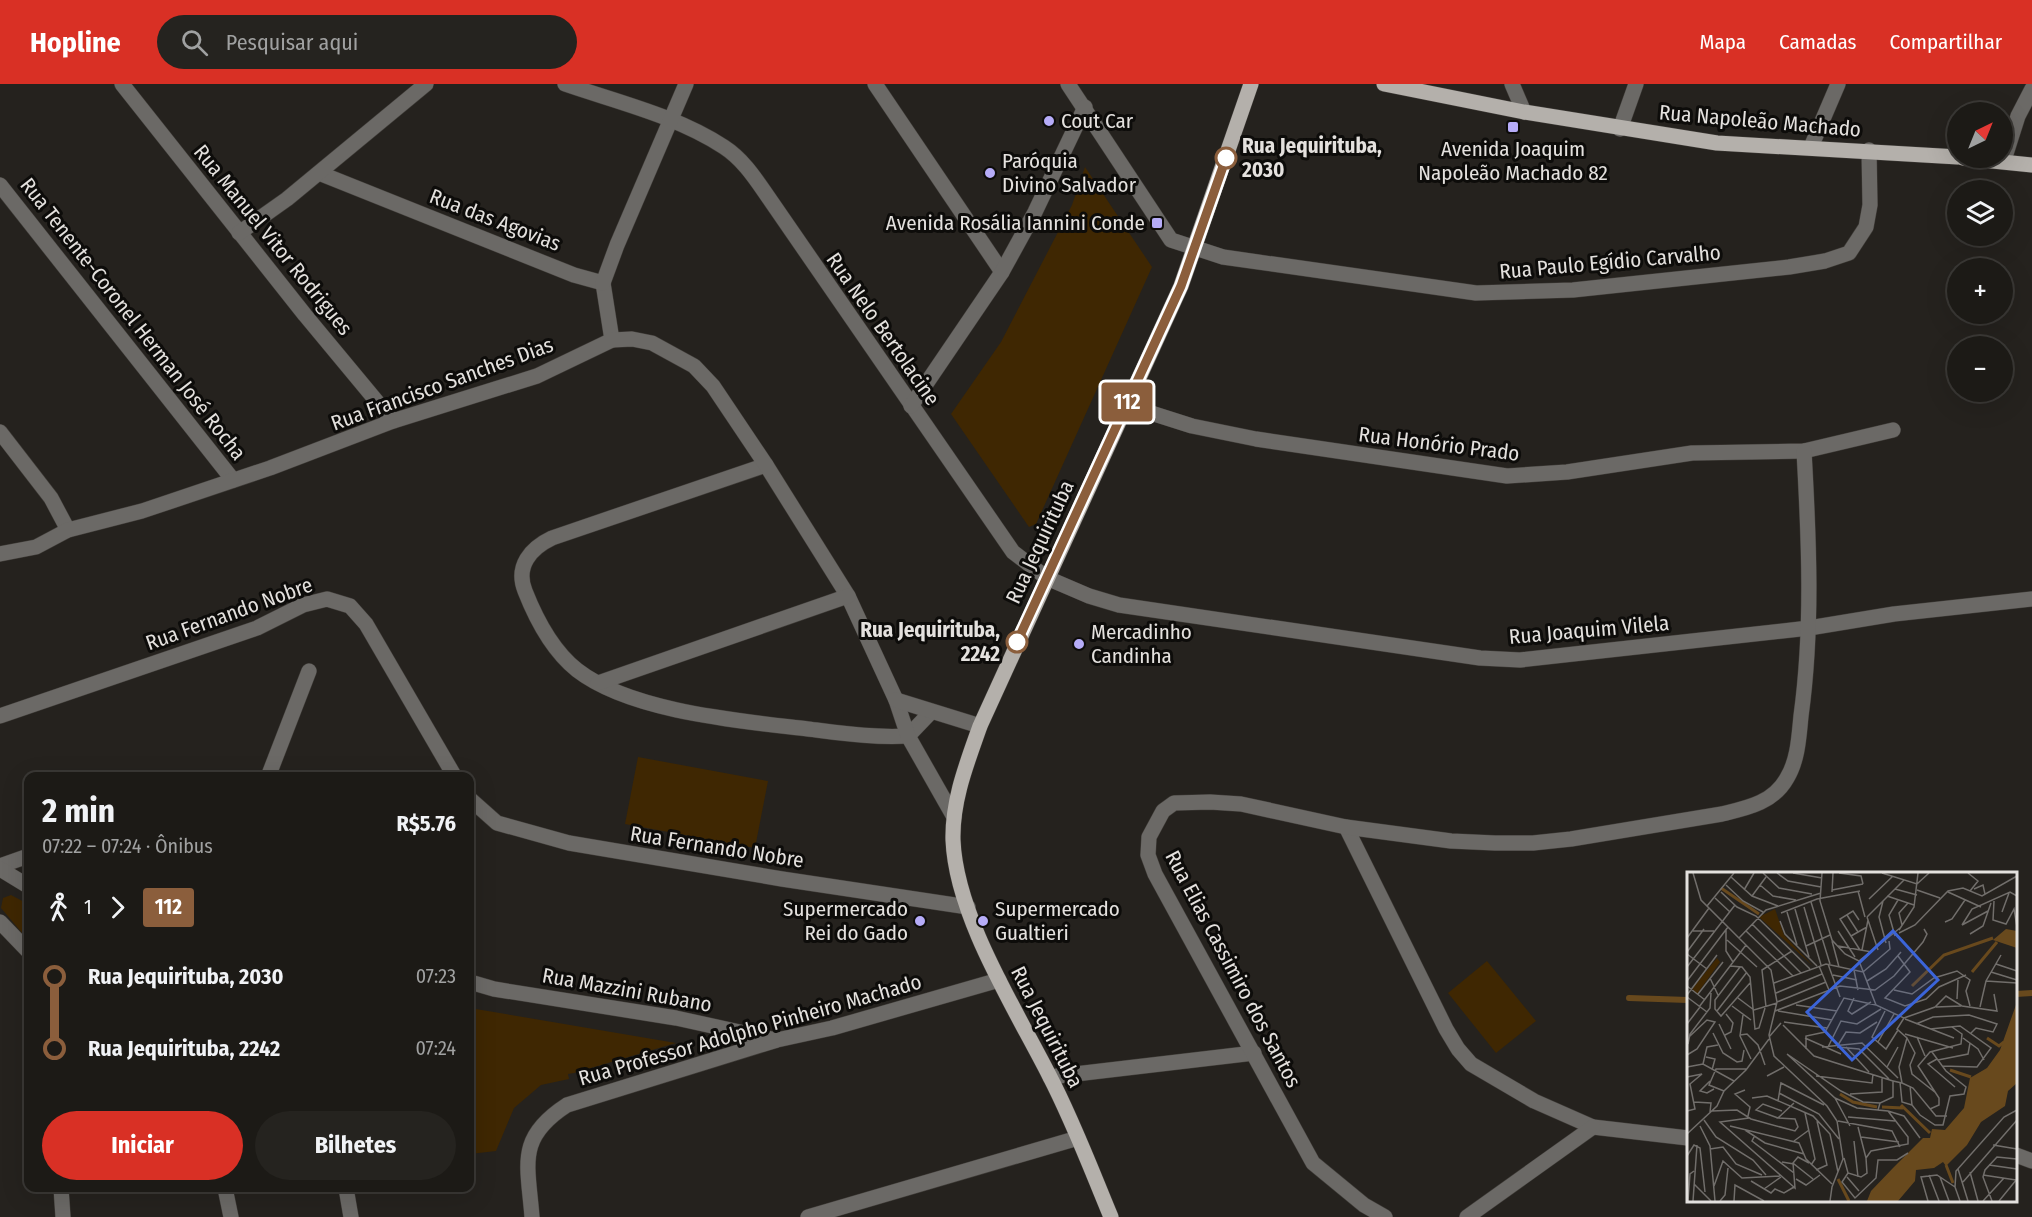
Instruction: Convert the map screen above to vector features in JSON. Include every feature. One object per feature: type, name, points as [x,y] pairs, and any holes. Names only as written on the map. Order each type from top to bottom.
[{"type":"main road","name":"Rua Jequirituba","points":[[1111,1217],[1050,1077],[999,980],[968,907],[957,873],[954,817],[958,791],[980,726],[1195,249],[1251,84]]},
{"type":"main road","name":"Rua Napoleão Machado","points":[[1384,84],[1524,112],[1716,143],[1947,156]]},
{"type":"main road","points":[[2013,162],[2032,165]]},
{"type":"street","name":"Rua Manuel Vitor Rodrigues","points":[[122,84],[239,233],[393,421]]},
{"type":"street","points":[[239,233],[319,173],[426,84]]},
{"type":"street","name":"Rua Nelo Bertolacine","points":[[564,84],[670,121],[725,147],[752,174],[910,406],[1013,552],[1047,578]]},
{"type":"street","points":[[612,340],[603,283],[616,245],[686,84]]},
{"type":"street","points":[[875,84],[1002,272]]},
{"type":"street","points":[[1068,84],[1163,230],[1171,240],[1195,249]]},
{"type":"street","points":[[1512,84],[1524,112]]},
{"type":"street","points":[[1620,129],[1636,84]]},
{"type":"street","points":[[1811,147],[1838,84]]},
{"type":"street","points":[[2013,132],[2018,116],[2032,89]]},
{"type":"street","points":[[910,406],[1002,272],[1035,212],[1085,107]]},
{"type":"street","name":"Rua Paulo Egídio Carvalho","points":[[1195,249],[1223,257],[1476,292],[1573,290],[1789,267],[1825,261],[1849,252],[1859,240],[1866,227],[1870,205],[1869,150]]},
{"type":"street","name":"Rua das Agovias","points":[[319,173],[574,275],[603,283]]},
{"type":"street","name":"Rua Tenente-Coronel Herman José Rocha","points":[[0,185],[233,480]]},
{"type":"street","name":"Rua Francisco Sanches Dias","points":[[0,554],[36,547],[68,530],[142,511],[393,421],[537,376],[612,340],[632,339],[652,343],[694,366],[713,386],[766,465],[848,596],[896,699],[908,736],[954,817]]},
{"type":"street","name":"Rua Honório Prado","points":[[1126,405],[1192,426],[1256,439],[1507,476],[1567,472],[1692,453],[1804,451],[1893,430]]},
{"type":"street","points":[[0,432],[51,498],[68,530]]},
{"type":"street","name":"Rua Elias Cassimiro dos Santos","points":[[1385,1217],[1364,1205],[1313,1162],[1155,874],[1148,855],[1154,824],[1163,811],[1174,804],[1210,802],[1241,804],[1346,827],[1451,841],[1533,843],[1752,807],[1778,791],[1792,767],[1803,702],[1809,628],[1809,543],[1804,451]]},
{"type":"street","points":[[766,465],[552,538],[531,552],[524,563],[522,586],[545,633],[576,669],[598,683],[650,703],[756,723],[884,738],[908,736],[931,712]]},
{"type":"street","name":"Rua Joaquim Vilela","points":[[1047,578],[1089,596],[1119,604],[1480,658],[1536,659],[1809,628],[1894,614],[2032,598]]},
{"type":"street","points":[[598,683],[848,596]]},
{"type":"street","name":"Rua Fernando Nobre","points":[[0,716],[235,636],[303,605],[327,599],[346,603],[366,624],[452,772]]},
{"type":"street","points":[[270,772],[309,671]]},
{"type":"street","points":[[896,699],[980,726]]},
{"type":"street","name":"Rua Fernando Nobre","points":[[474,803],[497,823],[569,843],[782,879],[968,907]]},
{"type":"street","points":[[1346,827],[1458,1049],[1471,1064],[1534,1101],[1593,1127],[1687,1138]]},
{"type":"street","points":[[0,868],[24,858]]},
{"type":"street","points":[[0,868],[24,883]]},
{"type":"street","points":[[0,922],[24,947]]},
{"type":"street","name":"Rua Professor Adolpho Pinheiro Machado","points":[[532,1217],[528,1152],[535,1133],[548,1117],[567,1105],[777,1040],[832,1028],[999,980]]},
{"type":"street","name":"Rua Mazzini Rubano","points":[[474,983],[494,989],[676,1018],[777,1040]]},
{"type":"street","points":[[1050,1077],[1254,1053]]},
{"type":"street","points":[[1467,1217],[1593,1127]]},
{"type":"street","points":[[808,1217],[1078,1138]]},
{"type":"street","points":[[2017,1155],[2032,1161]]},
{"type":"street","points":[[61,1192],[63,1217]]},
{"type":"street","points":[[226,1192],[231,1217]]},
{"type":"street","points":[[347,1192],[351,1217]]},
{"type":"shaded area","points":[[1085,167],[1152,267],[1036,524],[1029,527],[951,414],[1001,342],[1072,205]]},
{"type":"shaded area","points":[[638,757],[768,781],[755,848],[625,824]]},
{"type":"shaded area","points":[[11,895],[24,902],[24,935],[1,908],[3,898]]},
{"type":"shaded area","points":[[1487,961],[1536,1021],[1496,1053],[1448,993]]},
{"type":"shaded area","points":[[474,1009],[676,1043],[568,1074],[569,1079],[541,1085],[514,1108],[496,1151],[474,1154]]},
{"type":"waterway","points":[[2017,994],[2032,993]]},
{"type":"waterway","points":[[1629,998],[1687,1000]]},
{"type":"bus line","name":"112","points":[[1017,642],[1181,286],[1226,158]]},
{"type":"place","name":"Cout Car","points":[[1049,121]]},
{"type":"place","name":"Avenida Joaquim Napoleão Machado 82","points":[[1513,127]]},
{"type":"place","name":"Rua Jequirituba, 2030","points":[[1226,158]]},
{"type":"place","name":"Paróquia Divino Salvador","points":[[990,173]]},
{"type":"place","name":"Avenida Rosália Iannini Conde","points":[[1157,223]]},
{"type":"place","name":"Rua Jequirituba, 2242","points":[[1017,642]]},
{"type":"place","name":"Mercadinho Candinha","points":[[1079,644]]},
{"type":"place","name":"Supermercado Rei do Gado","points":[[920,921]]},
{"type":"place","name":"Supermercado Gualtieri","points":[[983,921]]}]
